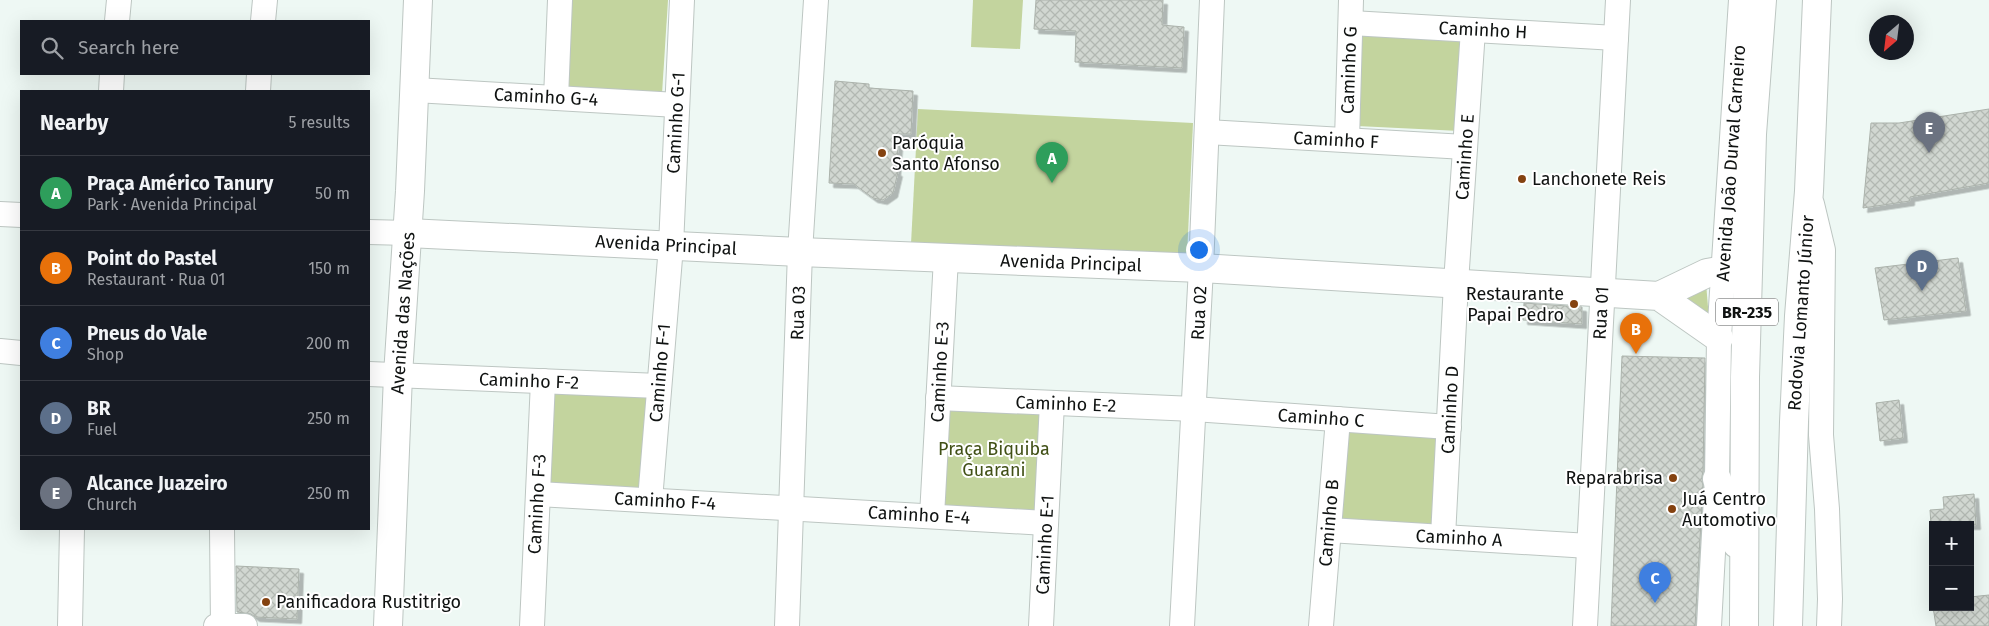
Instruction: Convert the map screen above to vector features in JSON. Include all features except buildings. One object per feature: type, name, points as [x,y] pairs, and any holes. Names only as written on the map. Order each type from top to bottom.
[{"type":"main road","name":"Avenida das Nações","points":[[388,626],[398,375],[408,233],[418,0]]},
{"type":"main road","name":"BR-235","points":[[1744,625],[1745,377],[1752,134],[1762,0]]},
{"type":"main road","name":"Rodovia Lomanto Júnior","points":[[1788,626],[1799,316],[1809,191],[1817,0]]},
{"type":"main road","name":"Avenida Principal","points":[[408,233],[800,252],[1201,268],[1659,296]]},
{"type":"main road","points":[[1720,338],[1659,296],[1707,273],[1724,270]]},
{"type":"main road","points":[[1717,479],[1745,569]]},
{"type":"street","points":[[117,20],[119,0]]},
{"type":"street","points":[[263,20],[265,0]]},
{"type":"street","points":[[556,98],[560,0]]},
{"type":"street","name":"Caminho G-1","points":[[671,246],[682,0]]},
{"type":"street","name":"Rua 03","points":[[787,626],[800,252],[816,0]]},
{"type":"street","name":"Rua 02","points":[[1182,626],[1201,268],[1212,0]]},
{"type":"street","name":"Rua 01","points":[[1585,626],[1618,0]]},
{"type":"street","name":"Avenida João Durval Carneiro","points":[[1709,626],[1717,479],[1720,338],[1741,0]]},
{"type":"street","name":"Caminho H","points":[[1351,12],[1473,30],[1616,38]]},
{"type":"street","name":"Caminho G","points":[[1347,140],[1351,12]]},
{"type":"street","name":"Caminho E","points":[[1456,283],[1473,30]]},
{"type":"street","points":[[111,90],[112,75]]},
{"type":"street","points":[[258,90],[259,75]]},
{"type":"street","name":"Caminho G-4","points":[[415,90],[677,105]]},
{"type":"street","name":"Caminho F","points":[[1206,132],[1465,147]]},
{"type":"street","points":[[1809,191],[1823,250],[1821,435],[1827,509],[1829,626]]},
{"type":"street","points":[[0,214],[20,215]]},
{"type":"street","points":[[370,232],[408,233]]},
{"type":"street","name":"Caminho F-1","points":[[650,500],[671,246]]},
{"type":"street","name":"Caminho E-3","points":[[932,516],[946,258]]},
{"type":"street","name":"Caminho D","points":[[1443,537],[1456,283]]},
{"type":"street","points":[[0,351],[20,353]]},
{"type":"street","name":"Caminho F-2","points":[[370,374],[659,386]]},
{"type":"street","name":"Caminho F-3","points":[[532,626],[543,381]]},
{"type":"street","name":"Caminho E-2","points":[[938,398],[1194,409]]},
{"type":"street","name":"Caminho E-1","points":[[1041,626],[1052,403]]},
{"type":"street","name":"Caminho C","points":[[1194,409],[1449,427]]},
{"type":"street","name":"Caminho B","points":[[1321,626],[1338,419]]},
{"type":"street","name":"Caminho F-4","points":[[538,494],[791,508]]},
{"type":"street","name":"Caminho E-4","points":[[791,508],[1046,523]]},
{"type":"street","points":[[70,626],[72,530]]},
{"type":"street","points":[[222,530],[227,626]]},
{"type":"street","name":"Caminho A","points":[[1329,530],[1589,546]]},
{"type":"green space","points":[[565,0],[668,0],[662,94],[560,87]]},
{"type":"green space","points":[[973,0],[1023,0],[1020,49],[971,47]]},
{"type":"green space","points":[[1363,27],[1465,34],[1460,131],[1357,126]]},
{"type":"green space","points":[[918,109],[1193,123],[1187,257],[911,244]]},
{"type":"green space","points":[[1706,283],[1709,319],[1684,298]]},
{"type":"green space","points":[[546,385],[652,393],[645,493],[540,486]]},
{"type":"green space","name":"Praça Biquiba Guarani","points":[[944,406],[1049,411],[1045,513],[940,508]]},
{"type":"green space","points":[[1346,422],[1442,428],[1436,531],[1340,525]]},
{"type":"place","name":"Paróquia Santo Afonso","points":[[882,153]]},
{"type":"place","name":"Alcance Juazeiro","points":[[1929,153]]},
{"type":"place","name":"Lanchonete Reis","points":[[1522,179]]},
{"type":"place","name":"Praça Américo Tanury","points":[[1052,183]]},
{"type":"place","name":"BR","points":[[1922,291]]},
{"type":"place","name":"Restaurante Papai Pedro","points":[[1574,304]]},
{"type":"place","name":"Point do Pastel","points":[[1636,354]]},
{"type":"place","name":"Reparabrisa","points":[[1673,478]]},
{"type":"place","name":"Juá Centro Automotivo","points":[[1672,509]]},
{"type":"place","name":"Panificadora Rustitrigo","points":[[266,602]]},
{"type":"place","name":"Pneus do Vale","points":[[1655,603]]}]
